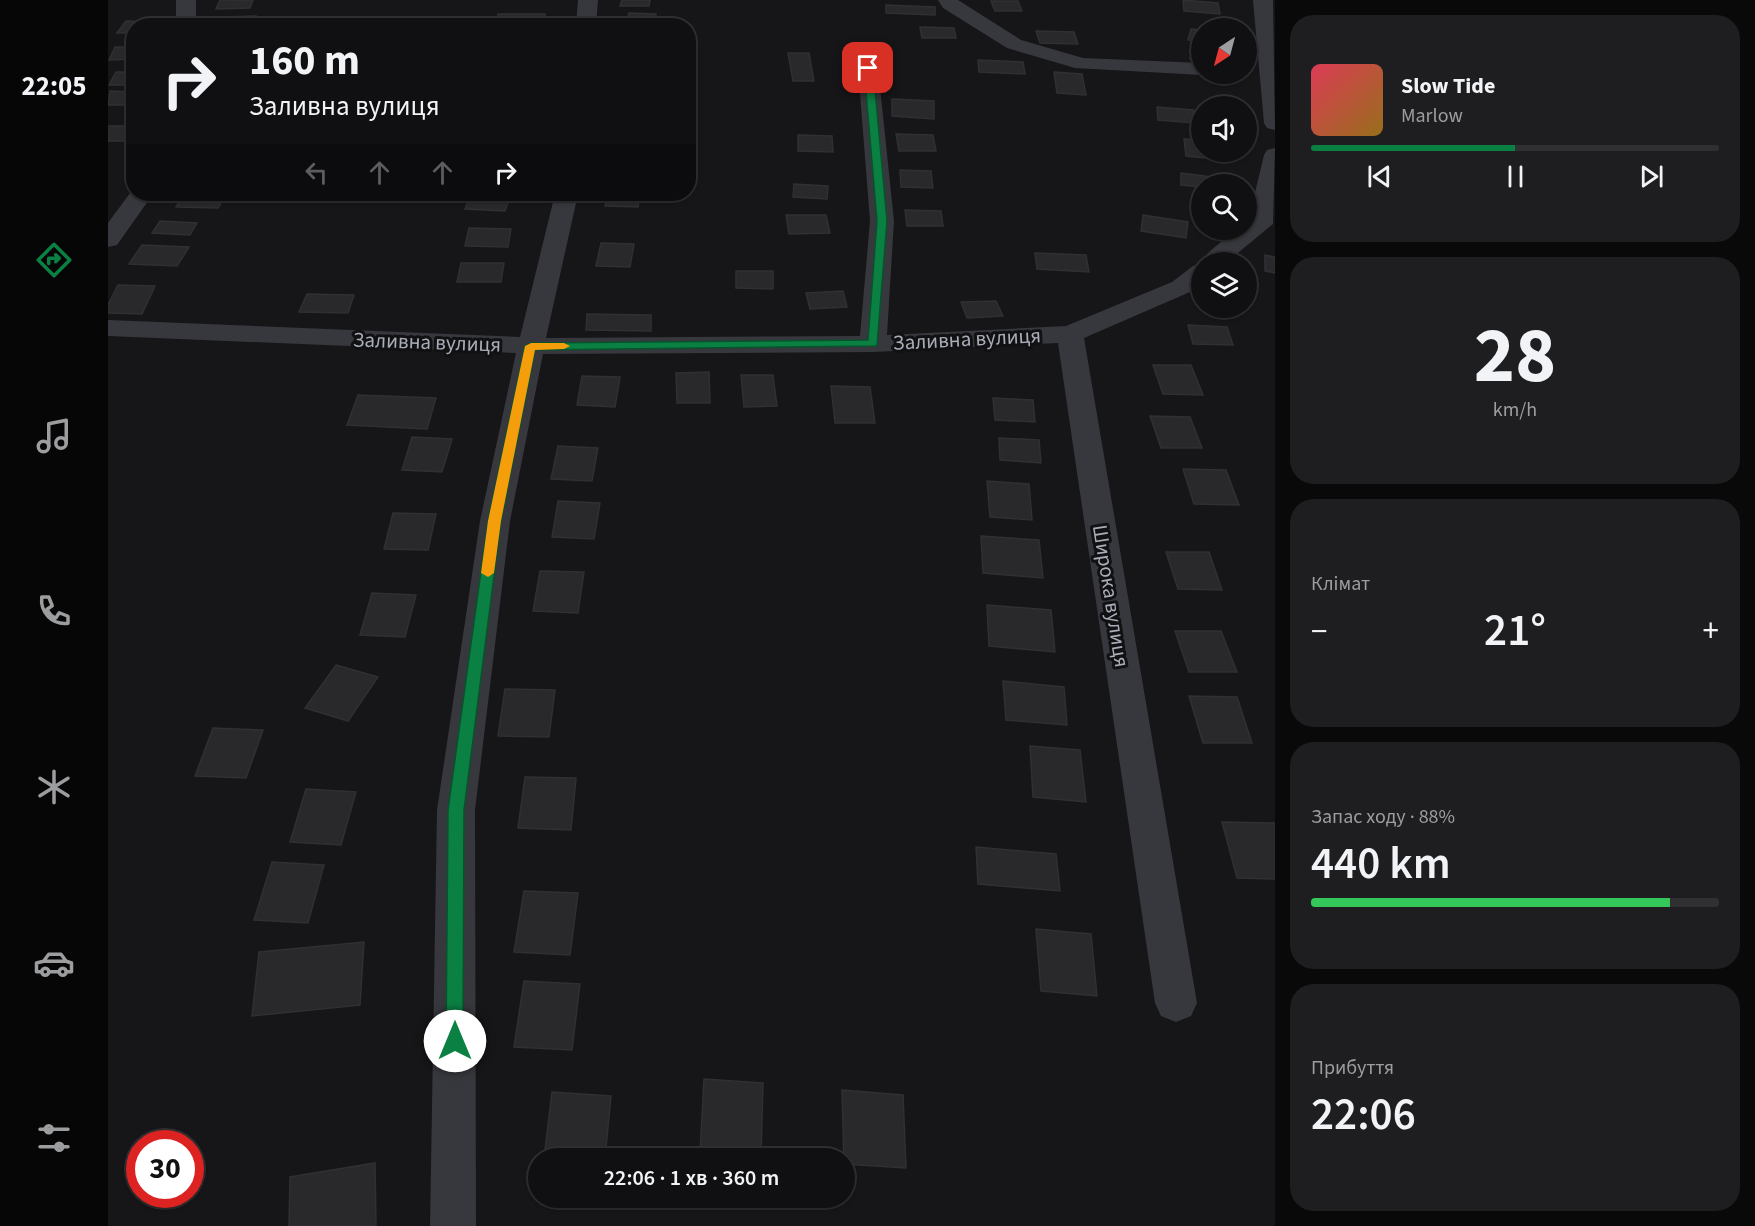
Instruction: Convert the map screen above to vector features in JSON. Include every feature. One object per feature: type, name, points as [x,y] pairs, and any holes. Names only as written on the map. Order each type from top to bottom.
[{"type":"street","points":[[186,0],[186,18]]},
{"type":"street","points":[[587,18],[588,0]]},
{"type":"street","points":[[948,0],[1014,44],[1082,64],[1191,69]]},
{"type":"street","points":[[1263,0],[1273,73],[1275,123]]},
{"type":"street","points":[[868,68],[882,221],[873,344]]},
{"type":"street","points":[[1257,72],[1273,73]]},
{"type":"street","points":[[1225,252],[1262,224],[1275,155]]},
{"type":"street","points":[[108,240],[136,201]]},
{"type":"street","points":[[453,1226],[456,810],[495,521],[531,346],[565,201]]},
{"type":"street","points":[[1070,334],[1180,287],[1191,279]]},
{"type":"street","name":"Заливна вулиця","points":[[108,328],[531,346],[873,344],[1070,334]]},
{"type":"street","name":"Широка вулиця","points":[[1070,334],[1176,1003]]},
{"type":"building","points":[[220,0],[253,0],[250,8],[216,9]]},
{"type":"building","points":[[622,0],[650,0],[649,6],[620,6]]},
{"type":"building","points":[[1183,0],[1218,3],[1220,14],[1184,11]]},
{"type":"building","points":[[991,1],[1018,1],[1022,11],[995,11]]},
{"type":"building","points":[[886,5],[935,7],[935,15],[886,13]]},
{"type":"building","points":[[629,13],[656,14],[655,18],[628,18]]},
{"type":"building","points":[[498,14],[545,14],[545,18],[497,18]]},
{"type":"building","points":[[256,16],[255,18],[222,17]]},
{"type":"building","points":[[126,21],[126,33],[117,33]]},
{"type":"building","points":[[920,27],[954,28],[956,38],[922,38]]},
{"type":"building","points":[[1036,31],[1074,32],[1078,44],[1040,43]]},
{"type":"building","points":[[115,47],[126,47],[126,59],[109,60]]},
{"type":"building","points":[[788,53],[809,53],[814,81],[793,81]]},
{"type":"building","points":[[978,60],[1023,62],[1025,74],[979,72]]},
{"type":"building","points":[[116,72],[126,72],[126,85],[109,85]]},
{"type":"building","points":[[1054,72],[1082,74],[1086,95],[1057,93]]},
{"type":"building","points":[[110,91],[126,92],[126,105],[108,105]]},
{"type":"building","points":[[892,99],[934,101],[934,119],[892,116]]},
{"type":"building","points":[[1157,107],[1191,110],[1191,123],[1158,120]]},
{"type":"building","points":[[108,126],[126,126],[126,141],[108,141]]},
{"type":"building","points":[[896,134],[933,135],[936,151],[899,151]]},
{"type":"building","points":[[798,135],[832,136],[833,152],[798,151]]},
{"type":"building","points":[[1184,139],[1191,139],[1191,157],[1186,156]]},
{"type":"building","points":[[900,170],[931,171],[933,188],[901,187]]},
{"type":"building","points":[[1181,173],[1191,174],[1191,186],[1181,185]]},
{"type":"building","points":[[794,184],[828,186],[827,199],[793,197]]},
{"type":"building","points":[[180,201],[222,201],[218,208],[176,207]]},
{"type":"building","points":[[468,201],[509,201],[505,211],[465,209]]},
{"type":"building","points":[[606,201],[639,201],[638,207],[605,206]]},
{"type":"building","points":[[905,210],[941,211],[943,226],[907,226]]},
{"type":"building","points":[[786,215],[826,215],[830,233],[789,234]]},
{"type":"building","points":[[1143,215],[1188,222],[1186,238],[1141,231]]},
{"type":"building","points":[[160,221],[197,223],[190,235],[152,233]]},
{"type":"building","points":[[469,228],[511,229],[508,247],[465,246]]},
{"type":"building","points":[[601,243],[634,244],[630,267],[596,266]]},
{"type":"building","points":[[142,245],[189,247],[177,266],[129,264]]},
{"type":"building","points":[[1035,253],[1086,255],[1089,272],[1037,269]]},
{"type":"building","points":[[1265,255],[1275,257],[1275,273],[1265,271]]},
{"type":"building","points":[[461,263],[504,263],[501,282],[457,282]]},
{"type":"building","points":[[736,271],[773,271],[773,289],[736,288]]},
{"type":"building","points":[[118,285],[155,286],[142,314],[108,313],[108,305]]},
{"type":"building","points":[[843,291],[847,307],[810,309],[806,293]]},
{"type":"building","points":[[307,294],[354,295],[348,313],[299,312]]},
{"type":"building","points":[[996,301],[1003,316],[967,318],[961,302]]},
{"type":"building","points":[[587,314],[651,315],[651,331],[586,330]]},
{"type":"building","points":[[1188,325],[1227,327],[1233,345],[1193,344]]},
{"type":"building","points":[[1153,365],[1191,365],[1203,395],[1163,394]]},
{"type":"building","points":[[709,372],[710,403],[677,403],[676,373]]},
{"type":"building","points":[[741,375],[773,375],[777,406],[744,407]]},
{"type":"building","points":[[582,376],[620,377],[615,407],[577,405]]},
{"type":"building","points":[[831,386],[870,387],[875,423],[835,423]]},
{"type":"building","points":[[358,395],[436,398],[427,429],[347,425]]},
{"type":"building","points":[[993,398],[1033,400],[1035,422],[995,420]]},
{"type":"building","points":[[1150,416],[1190,417],[1202,448],[1161,448]]},
{"type":"building","points":[[412,437],[452,439],[442,472],[402,470]]},
{"type":"building","points":[[999,438],[1039,440],[1041,463],[1000,460]]},
{"type":"building","points":[[558,446],[598,448],[592,481],[551,479]]},
{"type":"building","points":[[1183,469],[1226,470],[1239,505],[1194,504]]},
{"type":"building","points":[[987,481],[1029,484],[1032,520],[990,517]]},
{"type":"building","points":[[558,501],[600,503],[594,539],[552,537]]},
{"type":"building","points":[[393,513],[436,514],[428,550],[384,549]]},
{"type":"building","points":[[981,536],[1039,540],[1043,578],[983,573]]},
{"type":"building","points":[[1166,552],[1209,552],[1222,590],[1178,589]]},
{"type":"building","points":[[540,571],[584,572],[578,613],[533,611]]},
{"type":"building","points":[[372,593],[416,595],[405,637],[360,635]]},
{"type":"building","points":[[987,605],[1051,610],[1055,652],[989,646]]},
{"type":"building","points":[[1175,631],[1221,631],[1237,672],[1189,672]]},
{"type":"building","points":[[336,665],[378,677],[348,721],[305,708]]},
{"type":"building","points":[[1003,681],[1064,687],[1067,725],[1006,720]]},
{"type":"building","points":[[505,689],[555,690],[549,737],[498,736]]},
{"type":"building","points":[[1189,696],[1237,697],[1252,743],[1203,743]]},
{"type":"building","points":[[213,728],[263,730],[246,778],[195,776]]},
{"type":"building","points":[[1030,746],[1080,750],[1086,802],[1033,797]]},
{"type":"building","points":[[525,777],[576,778],[571,830],[518,828]]},
{"type":"building","points":[[306,789],[356,792],[341,845],[290,842]]},
{"type":"building","points":[[1222,822],[1275,823],[1275,879],[1237,878]]},
{"type":"building","points":[[976,847],[1056,854],[1060,891],[978,884]]},
{"type":"building","points":[[272,862],[324,865],[308,923],[254,920]]},
{"type":"building","points":[[524,891],[578,893],[570,955],[514,952]]},
{"type":"building","points":[[1036,929],[1091,934],[1097,996],[1041,991]]},
{"type":"building","points":[[364,942],[360,1005],[252,1016],[259,952]]},
{"type":"building","points":[[524,981],[580,984],[572,1050],[514,1047]]},
{"type":"building","points":[[704,1079],[763,1083],[761,1148],[700,1148]]},
{"type":"building","points":[[842,1090],[903,1095],[906,1168],[855,1165],[855,1148],[844,1148]]},
{"type":"building","points":[[552,1092],[611,1096],[606,1148],[545,1148]]},
{"type":"building","points":[[375,1163],[376,1226],[289,1226],[290,1177]]},
{"type":"slow traffic","points":[[488,573],[495,521],[531,346],[564,346]]},
{"type":"route","points":[[455,1041],[456,810],[495,521],[531,346],[873,344],[882,221],[868,68]]}]
